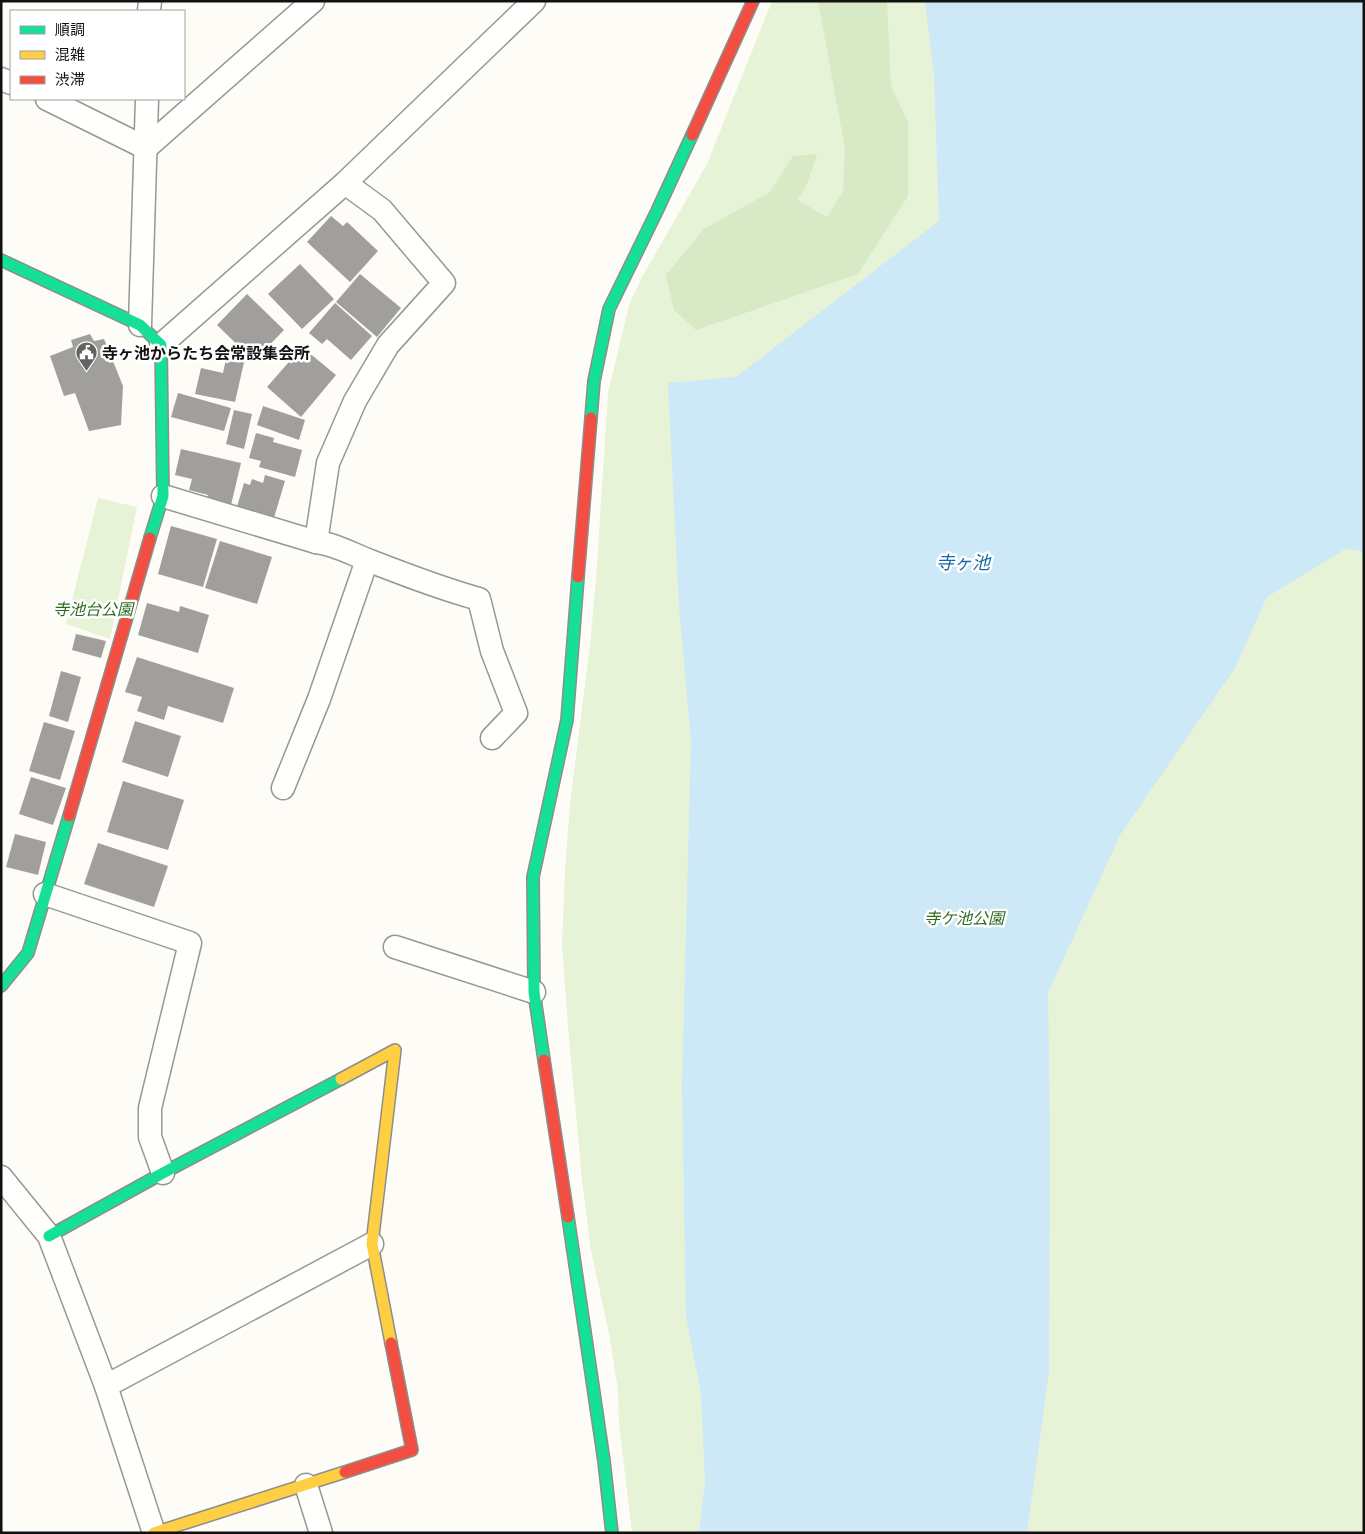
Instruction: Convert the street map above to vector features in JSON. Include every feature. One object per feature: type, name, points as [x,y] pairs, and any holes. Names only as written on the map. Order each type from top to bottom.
[{"type":"street","points":[[146,148],[313,1]]},
{"type":"street","points":[[162,345],[346,183],[534,1]]},
{"type":"street","points":[[612,1533],[604,1461],[534,992],[533,877],[567,720],[594,381],[609,309],[657,211],[753,1]]},
{"type":"street","points":[[49,100],[146,148]]},
{"type":"street","points":[[140,325],[147,100]]},
{"type":"street","points":[[316,542],[328,462],[355,401],[388,345],[444,282],[382,210],[346,183]]},
{"type":"street","points":[[1,260],[140,325],[162,345],[163,496],[28,953],[1,986]]},
{"type":"street","points":[[163,496],[316,542],[328,543],[448,591],[479,599],[492,651],[516,713],[492,738]]},
{"type":"street","points":[[283,788],[319,698],[367,560]]},
{"type":"street","points":[[45,894],[190,943],[150,1108],[150,1137],[162,1173]]},
{"type":"street","points":[[395,947],[534,992]]},
{"type":"street","points":[[1,1177],[49,1236],[106,1386],[154,1533],[412,1450],[372,1244],[395,1050],[162,1173],[49,1236]]},
{"type":"street","points":[[106,1386],[372,1244]]},
{"type":"street","points":[[306,1485],[321,1533]]},
{"type":"green space","name":"寺ヶ池","points":[[772,1],[1364,1],[1364,1533],[632,1533],[619,1423],[618,1390],[609,1333],[591,1251],[582,1180],[568,1027],[562,946],[570,803],[590,646],[608,393],[629,305],[642,277],[707,164]]},
{"type":"green space","points":[[818,1],[887,1],[891,86],[908,122],[908,196],[858,274],[696,330],[674,310],[666,275],[704,229],[770,192],[793,156],[817,154],[807,184],[798,200],[827,217],[843,191],[845,149]]},
{"type":"green space","name":"寺池台公園","points":[[98,498],[137,507],[110,639],[66,624]]},
{"type":"water","name":"寺ヶ池","points":[[925,1],[1364,1],[1364,552],[1347,548],[1267,597],[1235,668],[1120,835],[1048,993],[1050,1138],[1049,1371],[1027,1533],[699,1533],[705,1481],[701,1394],[686,1316],[682,1084],[691,741],[679,607],[668,383],[736,377],[939,221],[934,75]]},
{"type":"building","points":[[331,216],[343,226],[347,222],[378,251],[350,282],[307,242]]},
{"type":"building","points":[[300,264],[334,299],[302,329],[268,294]]},
{"type":"building","points":[[360,274],[401,308],[377,337],[336,302]]},
{"type":"building","points":[[247,294],[284,330],[254,361],[217,325]]},
{"type":"building","points":[[335,303],[372,336],[351,360],[327,339],[322,344],[309,333]]},
{"type":"building","name":"寺ヶ池からたち会常設集会所","points":[[90,334],[94,341],[104,339],[123,386],[121,425],[89,431],[75,393],[64,396],[50,356],[73,347],[71,340]]},
{"type":"building","points":[[302,347],[336,375],[301,417],[267,387]]},
{"type":"building","points":[[227,354],[245,358],[235,402],[195,394],[201,368],[223,373]]},
{"type":"building","points":[[178,393],[231,408],[224,431],[171,417]]},
{"type":"building","points":[[263,406],[305,420],[299,440],[257,425]]},
{"type":"building","points":[[234,410],[252,414],[244,449],[226,444]]},
{"type":"building","points":[[256,433],[274,438],[273,442],[302,450],[295,477],[259,467],[261,461],[249,458]]},
{"type":"building","points":[[181,449],[241,463],[231,505],[206,500],[208,495],[189,490],[192,479],[175,475]]},
{"type":"building","points":[[265,475],[285,481],[273,521],[236,510],[244,483],[250,485],[252,479],[263,483]]},
{"type":"building","points":[[171,526],[217,539],[203,587],[158,574]]},
{"type":"building","points":[[220,541],[272,557],[257,604],[205,588]]},
{"type":"building","points":[[147,603],[179,612],[180,606],[209,615],[198,653],[138,635]]},
{"type":"building","points":[[76,634],[106,641],[101,658],[72,650]]},
{"type":"building","points":[[137,657],[234,688],[223,723],[168,706],[164,720],[137,711],[142,697],[125,692]]},
{"type":"building","points":[[61,671],[81,677],[68,722],[49,716]]},
{"type":"building","points":[[135,721],[181,736],[168,777],[122,762]]},
{"type":"building","points":[[44,722],[75,731],[60,780],[29,771]]},
{"type":"building","points":[[31,777],[66,788],[53,825],[19,814]]},
{"type":"building","points":[[123,781],[184,800],[168,850],[107,832]]},
{"type":"building","points":[[15,834],[46,842],[38,875],[6,867]]},
{"type":"building","points":[[98,843],[168,866],[154,907],[84,884]]},
{"type":"traffic: fast","points":[[591,418],[594,381],[609,309],[692,135]]},
{"type":"traffic: fast","points":[[1,260],[140,325],[161,345],[163,496],[150,538]]},
{"type":"traffic: fast","points":[[544,1060],[534,992],[533,877],[567,720],[578,577]]},
{"type":"traffic: fast","points":[[1,986],[28,953],[69,816]]},
{"type":"traffic: fast","points":[[49,1236],[163,1173],[341,1079]]},
{"type":"traffic: fast","points":[[568,1217],[604,1461],[612,1533]]},
{"type":"traffic: slow","points":[[341,1079],[395,1050],[372,1244],[391,1343]]},
{"type":"traffic: slow","points":[[154,1533],[345,1472]]},
{"type":"traffic: jam","points":[[692,135],[753,1]]},
{"type":"traffic: jam","points":[[578,577],[591,418]]},
{"type":"traffic: jam","points":[[69,816],[150,538]]},
{"type":"traffic: jam","points":[[544,1060],[568,1217]]},
{"type":"traffic: jam","points":[[345,1472],[412,1450],[391,1343]]},
{"type":"place","name":"寺ヶ池からたち会常設集会所","points":[[86,371]]},
{"type":"park label","name":"寺ケ池公園","points":[[964,917]]}]
